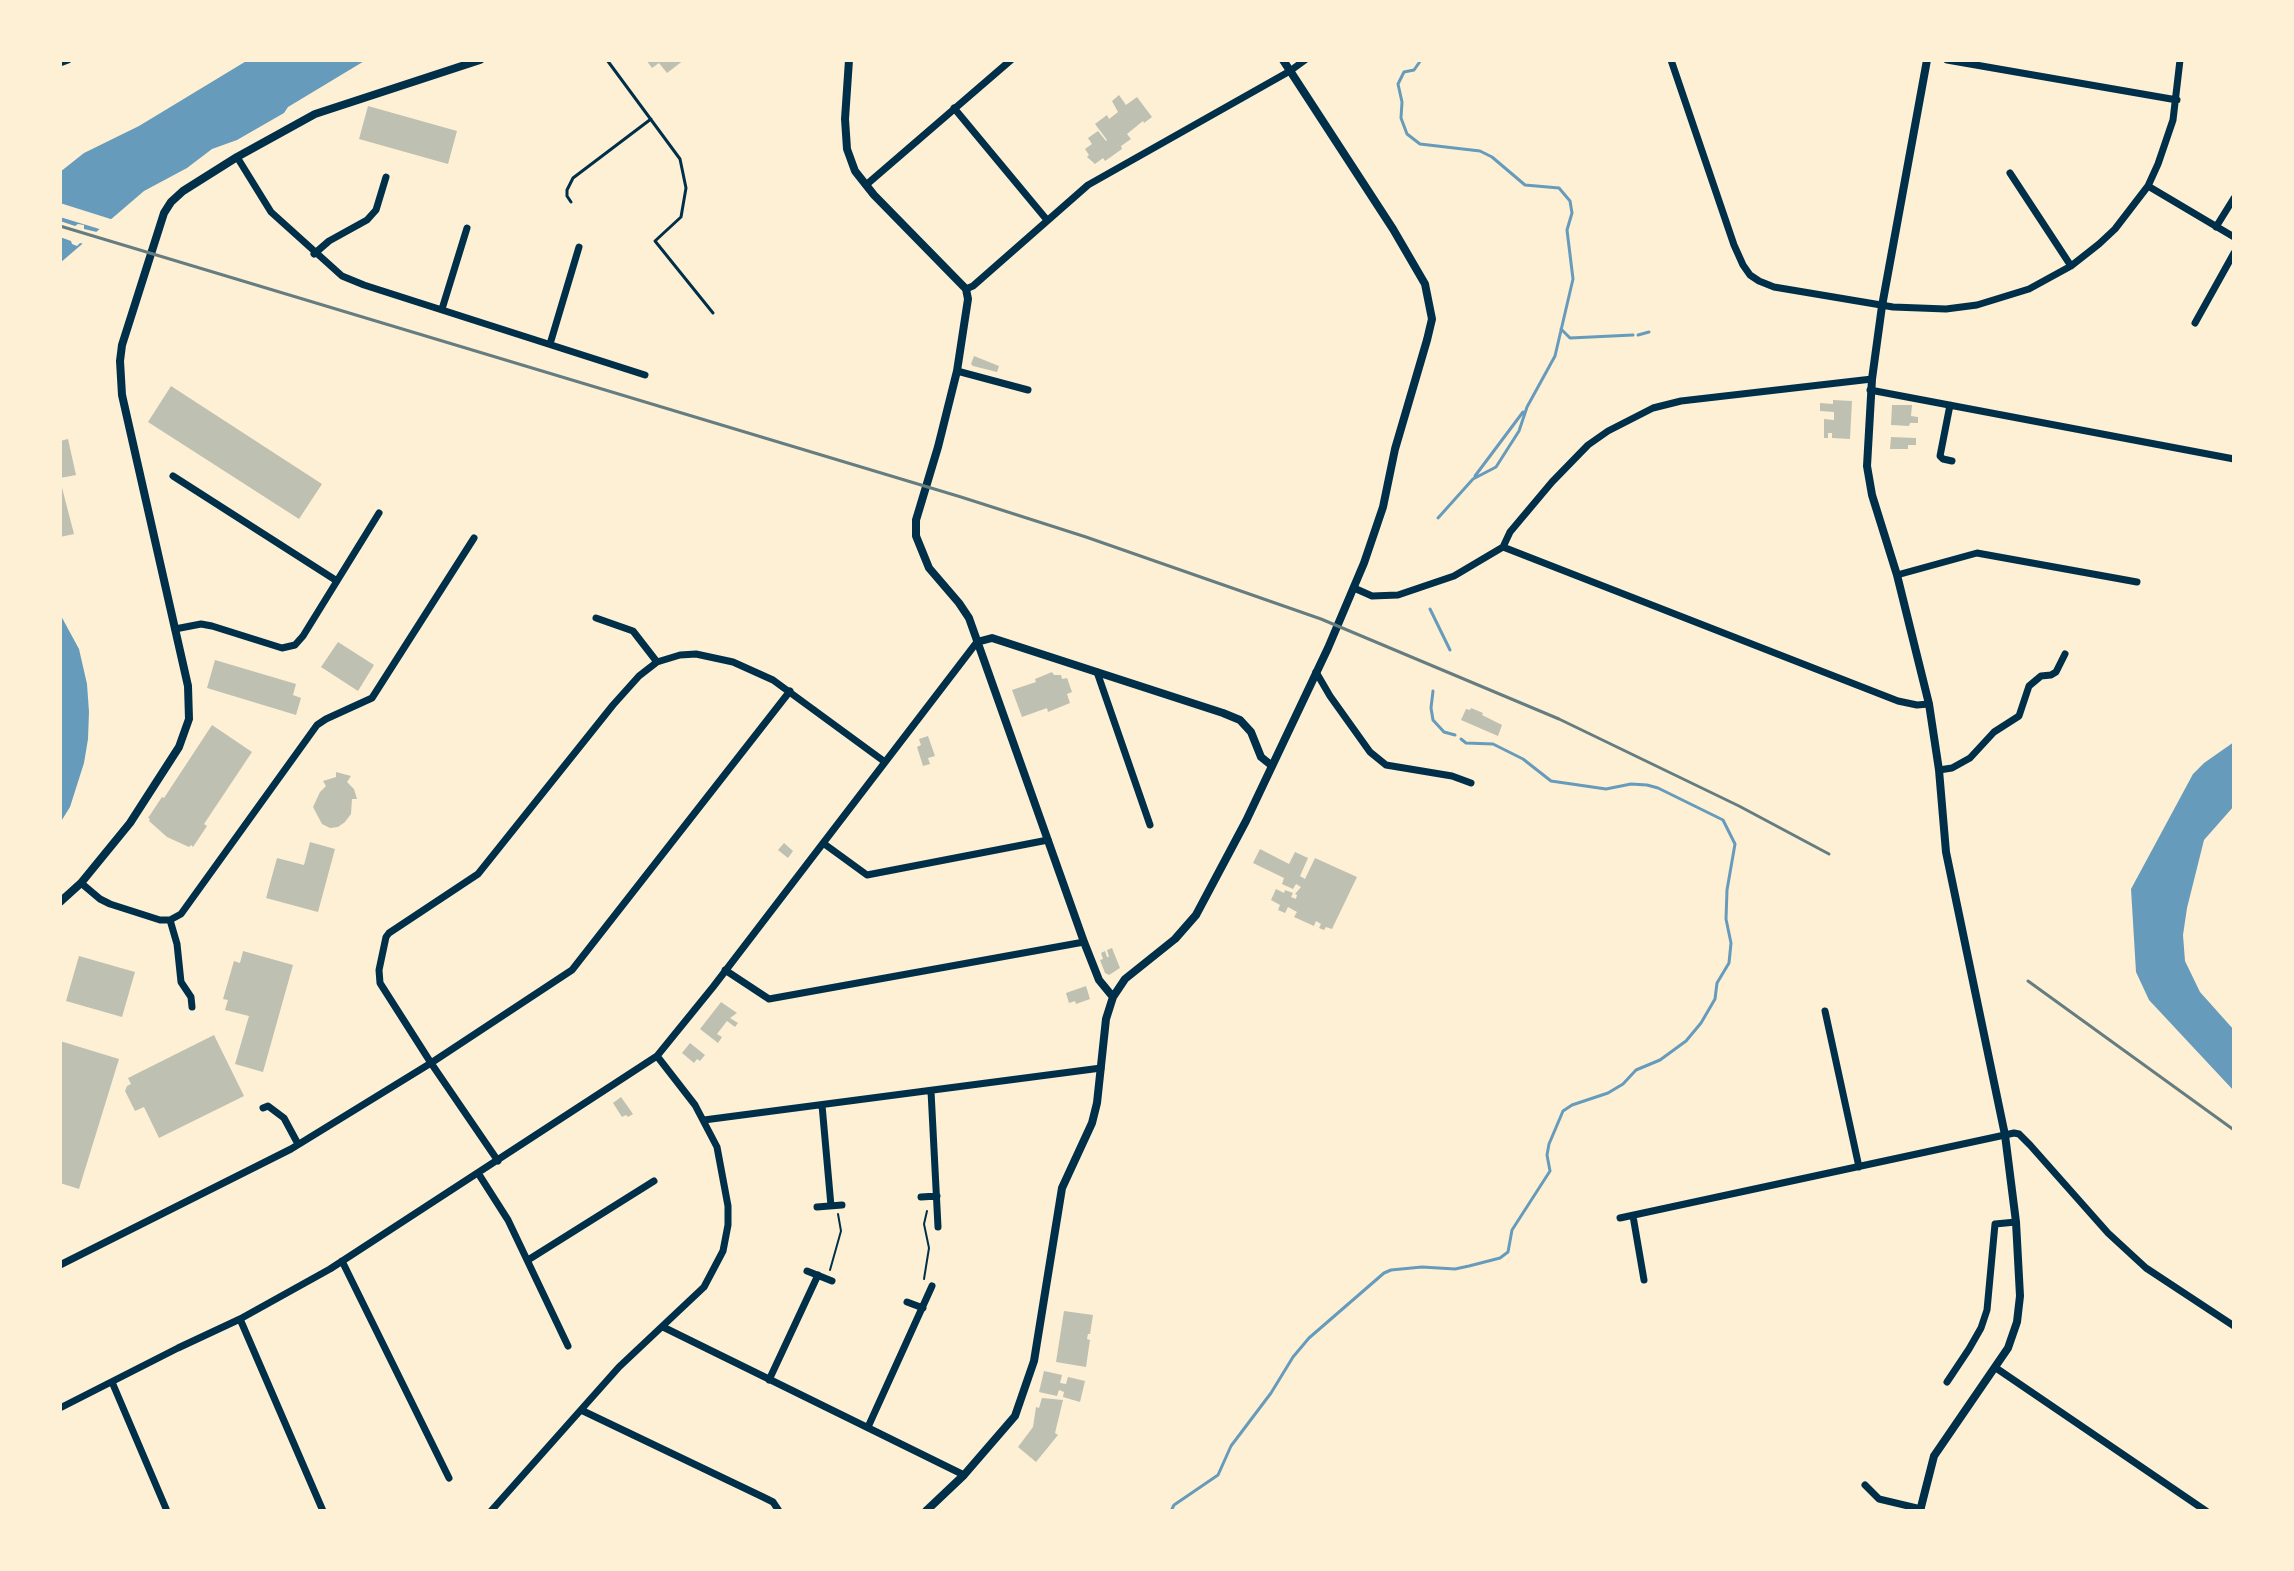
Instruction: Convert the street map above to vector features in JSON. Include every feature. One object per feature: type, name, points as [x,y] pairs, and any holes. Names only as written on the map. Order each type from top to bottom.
[{"type":"street","points":[[60,63],[68,60]]},
{"type":"street","points":[[60,902],[81,883],[130,823],[179,747],[189,719],[189,696],[122,395],[120,361],[122,345],[164,213],[183,191],[315,114],[480,60]]},
{"type":"street","points":[[849,60],[845,119],[847,149],[855,171],[966,289],[968,299],[957,371],[916,520],[916,536],[929,568],[964,610],[1084,942],[1099,980],[1113,997]]},
{"type":"street","points":[[866,185],[1011,60]]},
{"type":"street","points":[[926,1511],[964,1475],[1015,1416],[1040,1330],[1062,1188],[1092,1123],[1100,1087],[1106,1019],[1113,997],[1125,979],[1175,939],[1196,915],[1246,821],[1328,648],[1364,563],[1383,507],[1395,449],[1427,340],[1432,319],[1425,284],[1393,229],[1283,60]]},
{"type":"street","points":[[966,289],[1088,185],[1305,60]]},
{"type":"street","points":[[1671,60],[1734,245],[1746,270],[1759,281],[1774,287],[1882,306],[1946,309],[1977,305],[2029,289],[2071,266],[2115,229],[2148,186],[2168,140],[2177,100],[2180,60]]},
{"type":"street","points":[[1865,1485],[1879,1499],[1920,1510],[1934,1456],[2008,1348],[2017,1322],[2020,1296],[2016,1222],[2005,1135],[1946,852],[1939,770],[1929,704],[1897,575],[1872,495],[1867,466],[1870,390],[1882,306],[1927,60]]},
{"type":"street","points":[[1947,60],[2177,100]]},
{"type":"street","points":[[954,108],[1047,220]]},
{"type":"street","points":[[237,157],[271,212],[314,254],[342,276],[645,375]]},
{"type":"street","points":[[2010,173],[2071,266]]},
{"type":"street","points":[[314,254],[329,241],[367,220],[376,210],[386,177]]},
{"type":"street","points":[[2148,186],[2234,237]]},
{"type":"street","points":[[2216,227],[2234,198]]},
{"type":"street","points":[[442,309],[467,228]]},
{"type":"street","points":[[550,344],[579,247]]},
{"type":"street","points":[[2195,323],[2234,253]]},
{"type":"street","points":[[957,371],[1028,390]]},
{"type":"street","points":[[1354,588],[1372,596],[1398,595],[1454,576],[1503,547],[1510,532],[1588,445],[1653,408],[1681,401],[1872,379]]},
{"type":"street","points":[[1870,390],[2234,459]]},
{"type":"street","points":[[1950,405],[1940,456],[1952,461]]},
{"type":"street","points":[[173,476],[337,581]]},
{"type":"street","points":[[175,629],[201,624],[282,648],[295,645],[379,513]]},
{"type":"street","points":[[81,883],[110,904],[160,920],[170,920],[184,911],[317,725],[372,698],[474,538]]},
{"type":"street","points":[[1503,547],[1898,701],[1929,704]]},
{"type":"street","points":[[1897,575],[1977,553],[2137,582]]},
{"type":"street","points":[[596,618],[633,631],[657,662]]},
{"type":"street","points":[[60,1408],[240,1319],[342,1261],[657,1056],[977,642],[992,638],[1240,720],[1251,732],[1261,757],[1271,765]]},
{"type":"street","points":[[498,1161],[380,983],[379,970],[389,933],[478,874],[613,705],[639,676],[657,662],[696,654],[733,662],[790,691],[885,762]]},
{"type":"street","points":[[1939,770],[1952,768],[1970,758],[1994,732],[2019,716],[2029,686],[2034,680],[2056,672],[2065,654]]},
{"type":"street","points":[[1097,672],[1150,825]]},
{"type":"street","points":[[1316,672],[1370,752],[1386,765],[1452,776],[1471,783]]},
{"type":"street","points":[[60,1265],[301,1143],[431,1063],[572,970],[790,691]]},
{"type":"street","points":[[823,843],[867,875],[1048,840]]},
{"type":"street","points":[[170,920],[177,944],[181,982],[191,997],[192,1007]]},
{"type":"street","points":[[725,970],[769,999],[1084,942]]},
{"type":"street","points":[[1825,1011],[1859,1167]]},
{"type":"street","points":[[491,1511],[619,1367],[704,1287],[723,1251],[728,1206],[717,1147],[695,1105],[657,1056]]},
{"type":"street","points":[[704,1120],[1101,1068]]},
{"type":"street","points":[[931,1091],[938,1227]]},
{"type":"street","points":[[817,1207],[836,1205],[822,1105]]},
{"type":"street","points":[[263,1108],[276,1108],[278,1115],[284,1118],[301,1143]]},
{"type":"street","points":[[1620,1218],[2019,1134],[2108,1233],[2146,1268],[2234,1326]]},
{"type":"street","points":[[478,1173],[508,1220],[568,1346]]},
{"type":"street","points":[[528,1260],[654,1181]]},
{"type":"street","points":[[921,1197],[937,1200]]},
{"type":"street","points":[[1633,1216],[1644,1280]]},
{"type":"street","points":[[1947,1382],[1969,1349],[1987,1310],[1995,1224],[2016,1222]]},
{"type":"street","points":[[342,1261],[449,1478]]},
{"type":"street","points":[[807,1271],[830,1280]]},
{"type":"street","points":[[769,1380],[818,1275]]},
{"type":"street","points":[[868,1427],[932,1286]]},
{"type":"street","points":[[907,1302],[923,1308]]},
{"type":"street","points":[[240,1319],[323,1511]]},
{"type":"street","points":[[663,1327],[964,1475]]},
{"type":"street","points":[[1996,1368],[2206,1511]]},
{"type":"street","points":[[112,1382],[167,1511]]},
{"type":"street","points":[[581,1410],[773,1502],[779,1511]]},
{"type":"lane","points":[[607,60],[680,159],[686,188],[681,217],[655,241],[713,313]]},
{"type":"lane","points":[[571,202],[567,190],[573,178],[651,119]]},
{"type":"path","points":[[932,1286],[924,1281],[929,1248],[924,1224],[927,1211],[937,1200]]},
{"type":"path","points":[[830,1280],[841,1231],[836,1205]]},
{"type":"water","points":[[248,60],[366,60],[288,107],[284,113],[237,140],[212,149],[187,168],[144,191],[60,263],[60,172],[84,153],[139,126]]},
{"type":"water","points":[[60,614],[79,649],[87,684],[89,712],[84,763],[70,807],[60,823]]},
{"type":"water","points":[[2234,742],[2234,806],[2204,840],[2183,935],[2185,961],[2200,992],[2234,1030],[2234,1091],[2149,1000],[2136,972],[2131,889],[2193,774]]},
{"type":"pier","points":[[60,203],[117,221],[106,231],[60,217]]},
{"type":"pier","points":[[60,221],[104,232],[87,245],[80,243],[77,246],[60,237]]},
{"type":"building","points":[[646,60],[684,60],[667,73],[659,63],[652,68]]},
{"type":"building","points":[[1119,95],[1126,105],[1137,97],[1152,117],[1127,134],[1131,139],[1121,146],[1122,149],[1095,164],[1087,157],[1089,155],[1085,149],[1092,144],[1088,138],[1098,131],[1107,140],[1095,124],[1107,115],[1109,119],[1118,112],[1112,101]]},
{"type":"building","points":[[368,106],[457,131],[448,164],[359,139]]},
{"type":"building","points":[[974,356],[999,366],[997,372],[973,366]]},
{"type":"building","points":[[171,386],[322,484],[299,519],[148,422]]},
{"type":"building","points":[[1833,400],[1852,401],[1850,439],[1832,438],[1832,433],[1824,438],[1824,419],[1834,420],[1834,412],[1820,411],[1820,403],[1833,404]]},
{"type":"building","points":[[1892,405],[1912,405],[1911,416],[1918,417],[1918,423],[1891,425]]},
{"type":"building","points":[[1891,437],[1916,438],[1916,445],[1908,445],[1908,449],[1890,449]]},
{"type":"building","points":[[68,439],[76,475],[60,478],[60,441]]},
{"type":"building","points":[[60,480],[74,534],[60,537]]},
{"type":"building","points":[[338,642],[374,665],[358,691],[321,667]]},
{"type":"building","points":[[215,660],[296,684],[293,695],[301,698],[296,715],[207,688]]},
{"type":"building","points":[[1052,672],[1061,675],[1062,679],[1067,678],[1072,692],[1067,694],[1070,703],[1048,712],[1047,708],[1022,717],[1012,690],[1036,682],[1035,679]]},
{"type":"building","points":[[1471,708],[1502,725],[1498,736],[1461,720],[1466,709]]},
{"type":"building","points":[[212,725],[252,752],[204,824],[207,826],[193,847],[189,847],[167,837],[148,818]]},
{"type":"building","points":[[928,736],[935,756],[928,758],[930,764],[923,766],[917,747],[921,745],[919,739]]},
{"type":"building","points":[[336,772],[351,776],[347,782],[354,789],[357,799],[352,799],[351,814],[345,822],[330,828],[322,824],[313,807],[326,786],[323,781],[336,777]]},
{"type":"building","points":[[310,842],[335,849],[318,912],[266,898],[277,858],[304,865]]},
{"type":"building","points":[[784,843],[793,851],[788,858],[778,850]]},
{"type":"building","points":[[1260,849],[1289,864],[1295,852],[1308,858],[1300,876],[1305,879],[1315,858],[1357,877],[1332,929],[1326,927],[1324,930],[1319,928],[1321,924],[1316,921],[1314,926],[1294,917],[1297,912],[1288,907],[1285,913],[1278,910],[1280,905],[1271,900],[1276,889],[1293,893],[1291,897],[1296,899],[1295,894],[1301,887],[1296,884],[1293,889],[1282,884],[1284,878],[1253,863]]},
{"type":"building","points":[[1112,948],[1120,968],[1109,975],[1105,973],[1100,960],[1103,959],[1101,953],[1105,951],[1109,957],[1107,950]]},
{"type":"building","points":[[243,951],[293,965],[263,1072],[235,1064],[249,1016],[225,1010],[228,1000],[223,999],[234,961],[240,963]]},
{"type":"building","points":[[79,956],[135,972],[122,1017],[66,1001]]},
{"type":"building","points":[[1086,986],[1090,999],[1069,1003],[1066,993]]},
{"type":"building","points":[[721,1002],[737,1013],[730,1018],[738,1023],[735,1027],[727,1021],[717,1034],[722,1037],[718,1043],[700,1029]]},
{"type":"building","points":[[214,1035],[244,1096],[159,1138],[144,1107],[135,1111],[125,1091],[131,1084],[128,1078]]},
{"type":"building","points":[[60,1041],[119,1059],[79,1189],[60,1183]]},
{"type":"building","points":[[690,1043],[705,1055],[700,1061],[697,1059],[694,1063],[682,1053]]},
{"type":"building","points":[[621,1097],[633,1114],[628,1117],[622,1117],[613,1103]]},
{"type":"building","points":[[1064,1311],[1093,1315],[1087,1339],[1090,1340],[1086,1367],[1056,1362]]},
{"type":"building","points":[[1044,1371],[1062,1375],[1060,1383],[1066,1384],[1068,1377],[1085,1381],[1080,1402],[1063,1397],[1064,1392],[1059,1390],[1057,1396],[1039,1392]]},
{"type":"building","points":[[1042,1398],[1063,1400],[1055,1433],[1058,1435],[1036,1462],[1018,1447],[1033,1427],[1036,1407],[1039,1408]]},
{"type":"waterway","points":[[1421,60],[1414,70],[1404,72],[1398,84],[1402,102],[1401,118],[1407,134],[1420,144],[1480,151],[1492,157],[1525,185],[1559,188],[1570,201],[1572,213],[1567,230],[1573,279],[1555,356],[1527,407],[1519,431],[1496,467],[1473,479],[1438,518]]},
{"type":"waterway","points":[[1561,329],[1570,338],[1633,335]]},
{"type":"waterway","points":[[1638,335],[1649,332]]},
{"type":"waterway","points":[[1475,476],[1523,412]]},
{"type":"waterway","points":[[1430,609],[1450,650]]},
{"type":"waterway","points":[[1433,691],[1433,720],[1444,732],[1455,735]]},
{"type":"waterway","points":[[1171,1511],[1174,1505],[1218,1475],[1231,1446],[1309,1338],[1384,1273],[1422,1267],[1455,1269],[1500,1258],[1508,1252],[1512,1230],[1550,1171],[1547,1155],[1549,1144],[1563,1111],[1608,1093],[1623,1084],[1636,1070],[1660,1060],[1686,1041],[1715,999],[1717,983],[1729,963],[1731,943],[1726,919],[1727,890],[1735,844],[1723,820],[1647,785],[1631,784],[1606,789],[1551,781],[1523,759],[1493,744],[1466,743],[1461,739]]},
{"type":"railway","points":[[60,226],[961,497],[1321,619],[1559,719],[1739,806],[1829,854]]},
{"type":"railway","points":[[2028,981],[2234,1130]]}]
